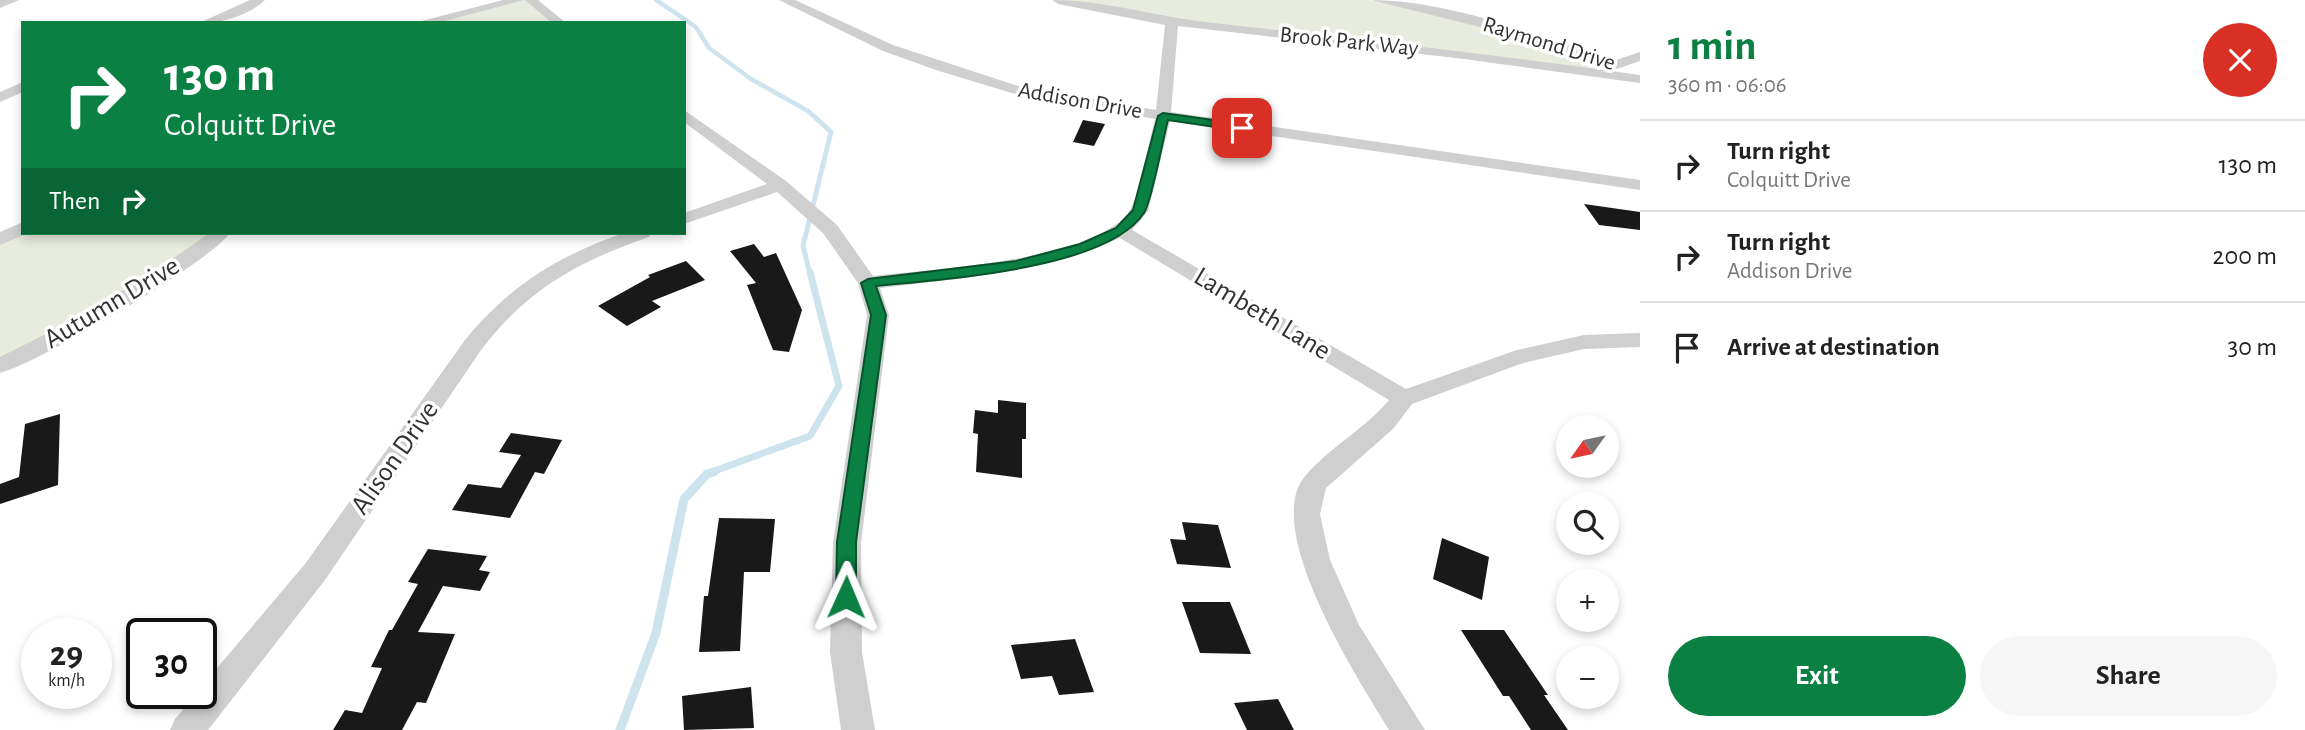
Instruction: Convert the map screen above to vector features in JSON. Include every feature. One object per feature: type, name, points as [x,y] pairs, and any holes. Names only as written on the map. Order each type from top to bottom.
[{"type":"street","points":[[0,4],[13,0]]},
{"type":"street","points":[[211,21],[259,0]]},
{"type":"street","points":[[429,21],[518,0]]},
{"type":"street","points":[[530,0],[557,21]]},
{"type":"street","name":"Addison Drive","points":[[785,0],[888,48],[1015,90],[1163,116],[1640,185]]},
{"type":"street","name":"Brook Park Way","points":[[1058,0],[1172,22],[1464,55],[1640,79]]},
{"type":"street","name":"Raymond Drive","points":[[1377,0],[1421,7],[1488,24],[1640,72]]},
{"type":"street","points":[[868,283],[1017,265],[1084,247],[1121,231],[1139,211],[1163,116],[1172,22]]},
{"type":"street","points":[[1617,65],[1640,56]]},
{"type":"street","points":[[0,98],[21,87]]},
{"type":"street","points":[[686,116],[780,186],[830,229],[868,283],[878,315],[847,542],[846,652],[858,730]]},
{"type":"street","points":[[686,218],[780,186]]},
{"type":"street","points":[[0,239],[21,229]]},
{"type":"street","name":"Lambeth Lane","points":[[1121,231],[1404,398]]},
{"type":"street","name":"Autumn Drive","points":[[0,366],[169,272],[218,235]]},
{"type":"street","name":"Alison Drive","points":[[187,730],[315,572],[473,345],[501,311],[543,279],[587,255],[637,235]]},
{"type":"street","points":[[1408,730],[1347,633],[1316,559],[1306,514],[1314,483],[1385,422],[1404,398],[1517,357],[1584,342],[1640,340]]},
{"type":"shaded area","points":[[516,0],[532,0],[558,21],[428,21]]},
{"type":"shaded area","points":[[1060,0],[1369,0],[1469,20],[1612,65],[1590,71],[1093,9]]},
{"type":"shaded area","points":[[21,233],[207,235],[109,310],[0,364],[0,238]]},
{"type":"building","points":[[1083,120],[1105,124],[1094,146],[1073,142]]},
{"type":"building","points":[[1584,204],[1640,212],[1640,230],[1599,225]]},
{"type":"building","points":[[754,244],[764,257],[776,253],[802,310],[789,352],[773,350],[747,285],[756,283],[730,251]]},
{"type":"building","points":[[686,261],[705,280],[652,301],[661,307],[627,326],[598,306],[650,277],[648,275]]},
{"type":"building","points":[[998,400],[1026,403],[1022,478],[976,472],[978,434],[973,433],[975,410],[998,413]]},
{"type":"building","points":[[60,414],[58,485],[0,504],[0,484],[19,477],[25,424]]},
{"type":"building","points":[[511,433],[562,440],[544,474],[535,472],[510,518],[452,510],[468,484],[501,488],[521,455],[499,452]]},
{"type":"building","points":[[719,518],[775,519],[770,572],[744,572],[740,651],[699,652],[704,596],[708,596]]},
{"type":"building","points":[[1182,522],[1218,525],[1231,568],[1177,564],[1170,539],[1186,540]]},
{"type":"building","points":[[1442,538],[1489,557],[1482,600],[1433,579]]},
{"type":"building","points":[[428,549],[487,556],[479,570],[490,572],[480,591],[443,586],[418,632],[455,634],[426,703],[417,702],[402,730],[333,730],[345,710],[362,713],[382,668],[371,667],[389,630],[392,630],[418,584],[408,582]]},
{"type":"building","points":[[1182,602],[1230,602],[1251,654],[1200,653]]},
{"type":"building","points":[[1461,630],[1504,630],[1568,730],[1531,730],[1509,696],[1503,696]]},
{"type":"building","points":[[1075,639],[1094,692],[1059,695],[1052,676],[1021,679],[1011,645]]},
{"type":"building","points":[[751,687],[754,728],[684,730],[682,696]]},
{"type":"building","points":[[1278,699],[1294,730],[1247,730],[1234,703]]},
{"type":"waterway","points":[[656,0],[696,27],[709,48],[751,79],[808,111],[818,120]]},
{"type":"waterway","points":[[810,274],[803,246],[831,132],[816,118]]},
{"type":"waterway","points":[[709,473],[810,436],[839,386],[810,272]]},
{"type":"waterway","points":[[620,730],[656,633],[684,499],[707,474],[714,472]]},
{"type":"route","points":[[846,597],[847,542],[878,315],[868,283],[1017,265],[1084,247],[1121,231],[1139,211],[1163,116],[1242,128]]}]
